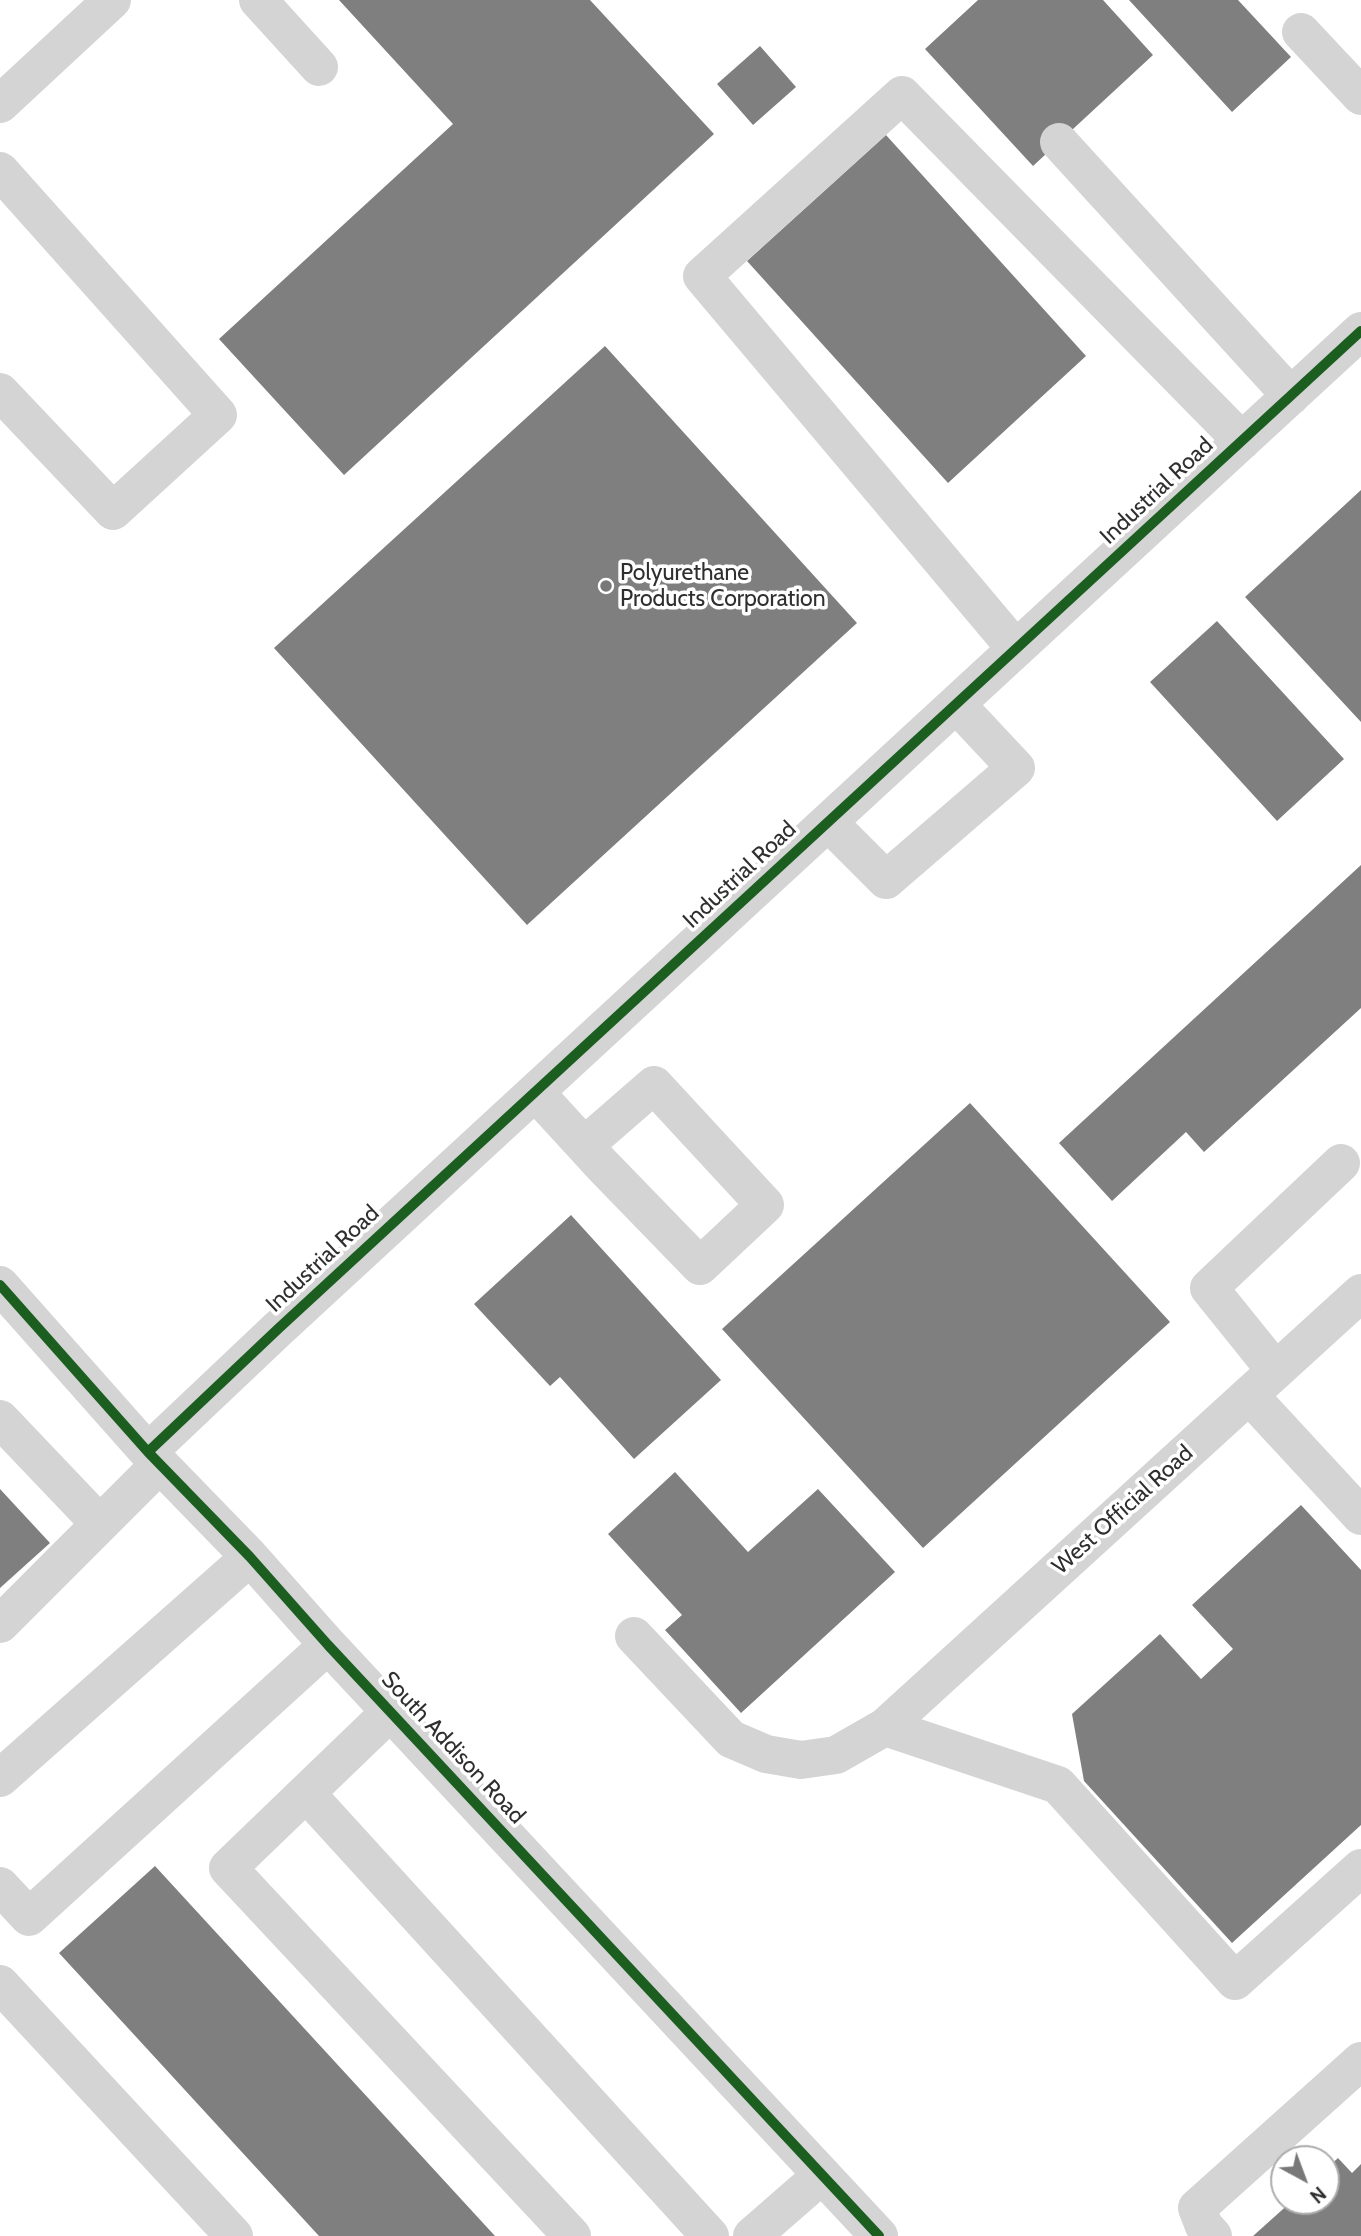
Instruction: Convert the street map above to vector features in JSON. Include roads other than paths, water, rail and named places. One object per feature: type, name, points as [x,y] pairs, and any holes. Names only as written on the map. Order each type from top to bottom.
[{"type":"street","points":[[0,104],[112,0]]},
{"type":"street","points":[[258,0],[319,67]]},
{"type":"street","points":[[1301,32],[1361,96]]},
{"type":"street","points":[[1016,649],[702,276],[902,95],[1242,441]]},
{"type":"street","points":[[1059,142],[1291,396]]},
{"type":"street","points":[[0,171],[218,415],[113,511],[0,391]]},
{"type":"street","name":"Industrial Road","points":[[0,1624],[100,1524],[154,1458],[536,1092],[1361,331]]},
{"type":"street","points":[[828,822],[886,880],[1016,768],[956,704]]},
{"type":"street","points":[[536,1092],[585,1146],[700,1266],[765,1205],[654,1085],[585,1146]]},
{"type":"street","points":[[1341,1163],[1209,1288],[1262,1383],[1361,1516]]},
{"type":"street","name":"South Addison Road","points":[[0,1285],[154,1458],[250,1557],[390,1712],[879,2236]]},
{"type":"street","name":"West Official Road","points":[[634,1636],[731,1739],[766,1754],[801,1760],[836,1755],[885,1727],[1361,1293]]},
{"type":"street","points":[[0,1419],[100,1524]]},
{"type":"street","points":[[0,1778],[250,1557]]},
{"type":"street","points":[[0,1886],[29,1917],[328,1645]]},
{"type":"street","points":[[390,1712],[228,1868],[572,2236]]},
{"type":"street","points":[[885,1727],[1058,1785],[1235,1981],[1361,1868]]},
{"type":"street","points":[[306,1793],[710,2236]]},
{"type":"street","points":[[0,1984],[234,2236]]},
{"type":"street","points":[[1213,2236],[1204,2226],[1196,2208],[1361,2061]]},
{"type":"street","points":[[752,2236],[822,2175]]},
{"type":"place","name":"Polyurethane Products Corporation","points":[[606,586]]}]
